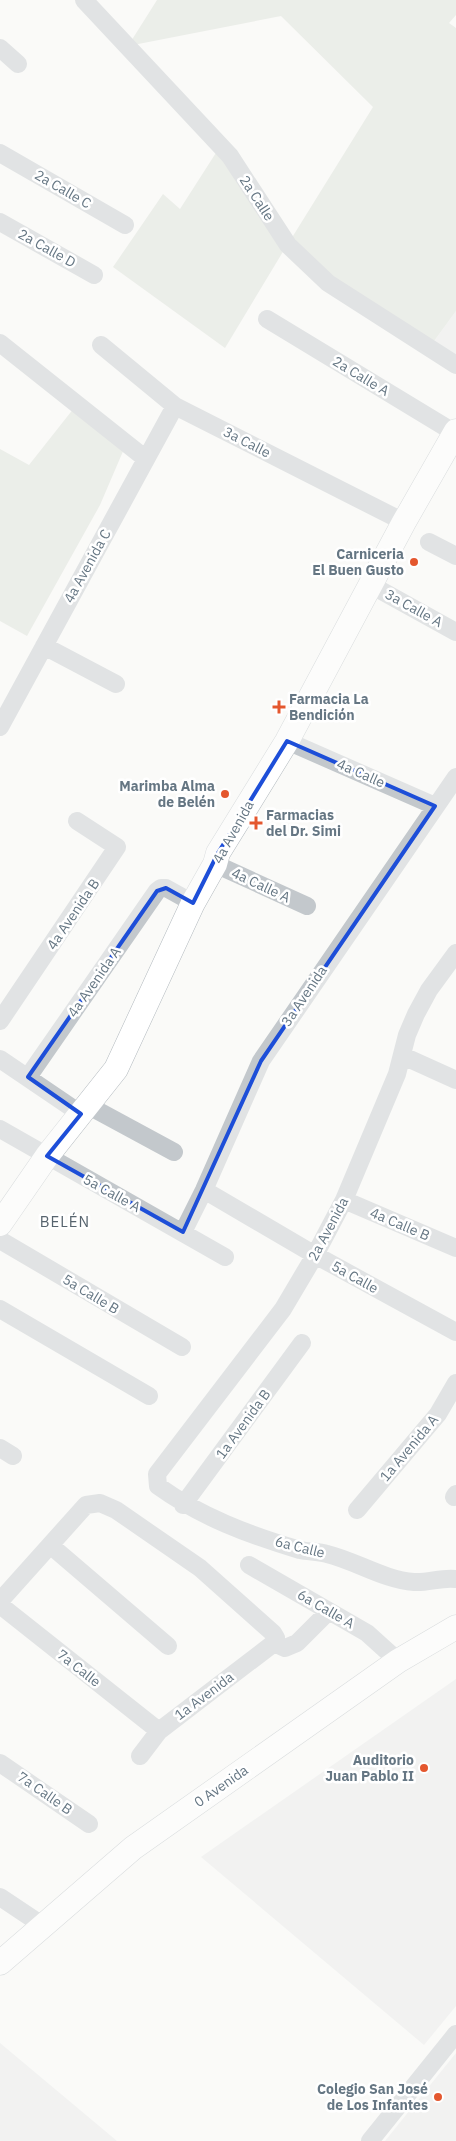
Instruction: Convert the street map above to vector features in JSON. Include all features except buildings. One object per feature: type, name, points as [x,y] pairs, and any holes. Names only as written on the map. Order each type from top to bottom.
[{"type":"street","name":"2a Calle","points":[[84,0],[230,156],[288,245],[328,283],[456,365]]},
{"type":"street","points":[[0,48],[18,64]]},
{"type":"street","name":"2a Calle C","points":[[0,153],[125,225]]},
{"type":"street","name":"2a Calle D","points":[[0,222],[94,274]]},
{"type":"street","name":"2a Calle A","points":[[267,319],[456,432]]},
{"type":"street","points":[[0,342],[146,459]]},
{"type":"street","name":"3a Calle","points":[[101,345],[174,406],[404,522]]},
{"type":"street","name":"4a Avenida C","points":[[2,718],[44,646],[174,406]]},
{"type":"street","name":"4a Avenida","points":[[0,1224],[47,1156],[116,1069],[193,903],[215,864],[218,853],[287,741],[404,522],[456,432]]},
{"type":"street","points":[[429,542],[456,556]]},
{"type":"street","name":"3a Calle A","points":[[372,585],[456,632]]},
{"type":"street","points":[[44,646],[116,684]]},
{"type":"street","name":"4a Calle","points":[[287,741],[435,806]]},
{"type":"street","name":"3a Avenida","points":[[183,1232],[204,1190],[261,1061],[456,776]]},
{"type":"street","name":"4a Avenida B","points":[[0,1021],[117,847],[77,820]]},
{"type":"street","name":"4a Calle A","points":[[215,864],[307,906]]},
{"type":"street","name":"4a Avenida A","points":[[28,1077],[161,888],[166,888],[193,903]]},
{"type":"street","name":"2a Avenida","points":[[156,1481],[156,1474],[283,1309],[315,1255],[344,1200],[403,1056],[407,1035],[424,998],[456,953]]},
{"type":"street","points":[[403,1056],[456,1080]]},
{"type":"street","points":[[0,1059],[85,1110],[174,1152]]},
{"type":"street","name":"5a Calle A","points":[[0,1129],[225,1257]]},
{"type":"street","name":"5a Calle","points":[[204,1190],[315,1255],[456,1332]]},
{"type":"street","name":"4a Calle B","points":[[344,1200],[456,1248]]},
{"type":"street","name":"5a Calle B","points":[[0,1240],[182,1347]]},
{"type":"street","points":[[0,1309],[149,1396]]},
{"type":"street","name":"1a Avenida B","points":[[183,1505],[302,1343]]},
{"type":"street","name":"1a Avenida A","points":[[356,1510],[438,1414],[456,1383]]},
{"type":"street","name":"6a Calle","points":[[156,1481],[158,1486],[183,1505],[210,1518],[257,1536],[303,1550],[326,1553],[393,1578],[414,1582],[456,1579]]},
{"type":"street","points":[[0,1601],[86,1505],[100,1503],[116,1510],[200,1568],[273,1633],[276,1638],[274,1643],[285,1648],[297,1643],[329,1611]]},
{"type":"street","points":[[50,1545],[168,1646]]},
{"type":"street","name":"6a Calle A","points":[[249,1565],[367,1633],[398,1661]]},
{"type":"street","name":"7a Calle","points":[[0,1605],[159,1731]]},
{"type":"street","name":"0 Avenida","points":[[0,1963],[133,1848],[398,1661],[456,1627]]},
{"type":"street","name":"1a Avenida","points":[[140,1756],[159,1731],[274,1643]]},
{"type":"street","name":"7a Calle B","points":[[0,1763],[89,1824]]},
{"type":"street","points":[[0,1897],[42,1925]]},
{"type":"street","points":[[370,2141],[456,2034]]},
{"type":"highlighted area","points":[[287,741],[435,806],[261,1061],[183,1232],[47,1156],[81,1114],[28,1077],[157,891],[166,888],[193,903],[218,853]]},
{"type":"shaded area","points":[[157,0],[456,0],[456,15],[449,23],[456,28],[456,311],[429,348],[287,245],[225,348],[113,267],[163,194],[180,209],[221,145],[288,244],[373,107],[281,16],[128,46]]},
{"type":"shaded area","points":[[456,311],[456,369],[429,348]]},
{"type":"shaded area","points":[[74,408],[124,449],[100,505],[27,636],[0,621],[0,449],[29,465]]},
{"type":"shaded area","points":[[456,1679],[456,2006],[424,2045],[201,1857]]},
{"type":"shaded area","points":[[0,2043],[117,2141],[0,2141]]},
{"type":"shaded area","name":"Colegio San José de Los Infantes","points":[[456,2053],[456,2141],[385,2141]]},
{"type":"place","name":"Carniceria El Buen Gusto","points":[[414,562]]},
{"type":"place","name":"Farmacia La Bendición","points":[[279,707]]},
{"type":"place","name":"Marimba Alma de Belén","points":[[225,794]]},
{"type":"place","name":"Farmacias del Dr. Simi","points":[[256,823]]},
{"type":"place","name":"Auditorio Juan Pablo II","points":[[424,1768]]},
{"type":"place","name":"Colegio San José de Los Infantes","points":[[438,2097]]},
{"type":"district","name":"BELÉN","points":[[65,1221]]}]
